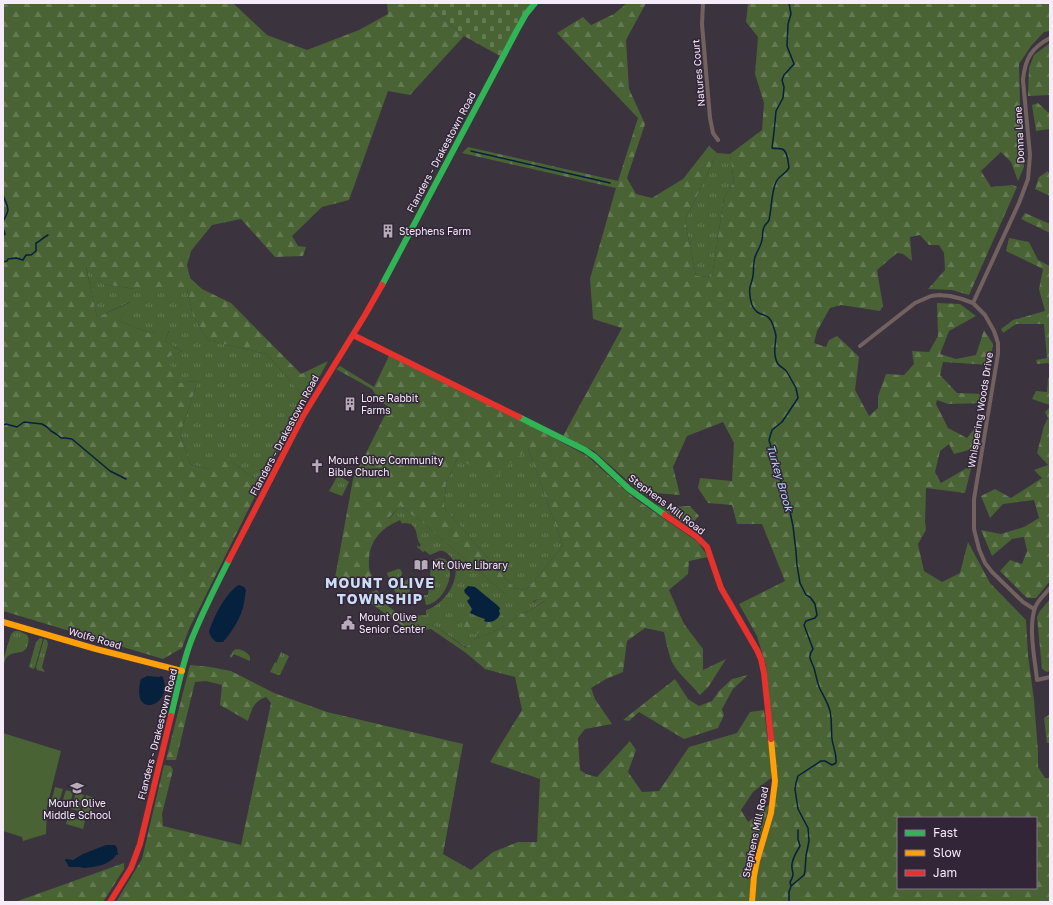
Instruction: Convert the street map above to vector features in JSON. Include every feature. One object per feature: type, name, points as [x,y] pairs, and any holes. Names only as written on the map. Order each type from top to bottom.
[{"type":"street","name":"Flanders - Drakestown Road","points":[[110,902],[131,868],[140,844],[182,671],[191,642],[208,601],[304,416],[390,271],[517,30],[526,14],[535,3]]},
{"type":"street","name":"Natures Court","points":[[703,3],[702,24],[710,118],[713,134],[718,140]]},
{"type":"street","name":"Donna Lane","points":[[973,303],[1028,179],[1030,155],[1023,80],[1024,69],[1027,60],[1036,47],[1050,38]]},
{"type":"street","name":"Whispering Woods Drive","points":[[860,346],[906,309],[922,299],[931,296],[950,296],[973,303],[990,322],[998,343],[998,354],[974,499],[974,529],[978,549],[985,563],[1022,602],[1034,609]]},
{"type":"street","name":"Stephens Mill Road","points":[[353,335],[590,453],[629,489],[657,510],[697,536],[707,547],[716,577],[761,659],[764,673],[775,781],[771,813],[754,876],[752,902]]},
{"type":"street","points":[[1050,588],[1034,609],[1032,626],[1037,680],[1050,677]]},
{"type":"street","name":"Wolfe Road","points":[[3,622],[96,649],[182,671]]},
{"type":"green space","points":[[3,3],[233,3],[267,35],[307,50],[359,30],[388,14],[387,3],[425,3],[464,36],[410,95],[388,91],[349,200],[322,207],[292,236],[298,246],[306,247],[303,256],[275,257],[241,219],[212,225],[191,251],[187,265],[190,278],[202,289],[231,303],[301,374],[328,361],[307,400],[267,354],[208,340],[193,316],[187,289],[135,289],[103,284],[86,267],[97,317],[131,302],[119,321],[150,333],[169,330],[165,341],[182,351],[164,359],[178,373],[173,383],[198,381],[180,434],[190,464],[208,469],[217,459],[230,460],[261,484],[189,629],[182,648],[163,659],[3,611]]},
{"type":"green space","points":[[425,3],[531,3],[519,20],[500,56],[464,36]]},
{"type":"green space","points":[[627,3],[646,3],[626,40],[629,89],[645,124],[627,178],[636,194],[652,198],[683,179],[709,146],[717,153],[685,221],[696,276],[712,277],[724,197],[734,182],[730,154],[762,130],[764,103],[755,74],[758,37],[746,22],[748,3],[1050,3],[1050,31],[1044,32],[1031,46],[1019,64],[1024,167],[1018,181],[1011,162],[1001,152],[981,171],[991,187],[1013,185],[1017,187],[969,295],[952,290],[928,289],[945,270],[944,253],[939,245],[929,245],[920,235],[910,237],[912,261],[903,254],[897,253],[877,270],[883,306],[880,311],[841,305],[830,308],[817,331],[814,343],[826,347],[829,340],[837,336],[859,357],[855,390],[869,416],[878,408],[878,396],[886,374],[904,375],[914,364],[912,351],[929,352],[938,336],[937,303],[960,304],[976,316],[949,331],[940,354],[956,359],[976,355],[984,330],[993,344],[990,365],[943,362],[940,375],[957,393],[985,394],[985,403],[948,404],[937,400],[936,404],[948,428],[967,438],[978,424],[976,448],[954,454],[949,444],[940,451],[935,472],[941,483],[972,465],[965,493],[926,488],[926,530],[918,544],[924,571],[942,582],[960,573],[968,542],[990,583],[1026,620],[1028,655],[1034,700],[1038,767],[1045,778],[1050,778],[1050,902],[754,902],[757,872],[778,780],[766,666],[757,636],[739,604],[785,581],[762,524],[737,524],[732,505],[708,503],[698,488],[700,478],[732,481],[734,443],[723,422],[687,436],[673,467],[680,495],[655,493],[654,498],[651,498],[640,492],[594,451],[563,436],[622,328],[593,319],[590,279],[616,188],[462,153],[468,147],[618,181],[638,118],[557,33],[583,17],[591,25],[614,14]]},
{"type":"green space","points":[[1050,43],[1050,95],[1028,96],[1029,68],[1034,55]]},
{"type":"green space","points":[[1038,103],[1050,114],[1050,129],[1036,131],[1032,105]]},
{"type":"green space","points":[[717,153],[730,154],[734,182],[724,197],[712,277],[696,276],[685,221]]},
{"type":"green space","points":[[1048,171],[1050,176],[1050,196],[1035,189],[1039,177]]},
{"type":"green space","points":[[1025,213],[1050,224],[1050,233],[1021,219]]},
{"type":"green space","points":[[1009,238],[1029,242],[1038,260],[1050,266],[1050,365],[1048,363],[1037,364],[1036,360],[1047,358],[1044,324],[1016,324],[1003,333],[1001,329],[1013,320],[1045,311],[1039,289],[1043,269],[1006,251]]},
{"type":"green space","points":[[86,266],[103,284],[135,289],[187,289],[193,316],[208,340],[267,354],[307,400],[261,484],[230,460],[208,469],[190,464],[180,434],[198,381],[173,383],[163,359],[182,351],[165,341],[169,331],[150,333],[119,321],[130,302],[97,317]]},
{"type":"green space","points":[[389,356],[532,426],[587,456],[634,498],[698,542],[708,557],[689,561],[688,574],[669,590],[684,624],[703,649],[703,670],[726,659],[709,686],[700,695],[673,665],[664,632],[645,628],[627,641],[623,672],[606,679],[591,688],[595,699],[612,724],[585,729],[578,738],[580,770],[586,774],[597,777],[630,741],[636,750],[628,772],[642,792],[659,791],[689,747],[737,733],[750,712],[764,710],[771,762],[771,778],[753,792],[741,810],[748,822],[770,804],[752,865],[749,902],[116,902],[142,859],[164,765],[171,766],[173,770],[162,814],[163,826],[241,845],[271,703],[266,697],[258,701],[252,709],[248,721],[220,705],[222,685],[206,681],[195,682],[176,760],[166,760],[190,665],[231,671],[274,693],[327,712],[463,744],[443,854],[471,870],[493,852],[518,842],[537,842],[540,779],[490,762],[522,710],[515,677],[485,669],[466,653],[431,629],[410,631],[363,598],[366,594],[377,590],[379,596],[397,613],[407,616],[411,622],[419,625],[432,624],[466,648],[475,639],[495,631],[511,622],[518,615],[531,610],[545,601],[538,599],[528,604],[505,594],[422,522],[400,506],[389,518],[392,524],[382,531],[374,540],[369,557],[369,569],[372,575],[370,579],[356,586],[349,583],[345,585],[335,578],[353,479],[389,407],[379,400],[372,389],[336,369],[340,366],[374,387]],"holes":[[[528,448],[563,546],[526,590],[514,588],[444,508],[446,483],[458,457],[491,480]]]},
{"type":"green space","points":[[1050,377],[1050,405],[1032,399],[1036,391],[1047,392],[1048,378]]},
{"type":"green space","points":[[1050,407],[1050,581],[1036,598],[1027,598],[1000,571],[1010,560],[1022,564],[1027,551],[1024,537],[1012,539],[992,556],[981,530],[1001,534],[1024,527],[1039,518],[1034,500],[1003,504],[990,518],[981,496],[995,489],[1011,498],[1042,478],[1034,470],[1048,465],[1037,453],[1044,426],[1048,418],[1045,412]]},
{"type":"green space","points":[[528,448],[563,546],[526,590],[514,588],[444,508],[446,483],[458,457]]},
{"type":"green space","points":[[338,475],[349,482],[342,496],[329,491]]},
{"type":"green space","points":[[655,504],[664,507],[690,506],[699,516],[689,527]]},
{"type":"green space","points":[[400,506],[422,522],[505,594],[534,602],[538,599],[546,600],[531,610],[518,615],[511,622],[495,631],[475,639],[467,648],[432,624],[416,624],[407,616],[426,615],[426,610],[440,602],[451,588],[456,571],[450,556],[445,552],[439,551],[430,555],[417,547],[417,545],[419,547],[421,545],[415,529],[411,524],[402,524],[400,520],[392,524],[389,519]]},
{"type":"green space","points":[[440,558],[445,559],[449,565],[450,572],[447,586],[438,599],[426,605],[424,595],[428,595],[429,587],[431,585],[432,577],[430,575],[433,560]]},
{"type":"green space","points":[[398,569],[402,572],[401,576],[390,581],[387,573]]},
{"type":"green space","points":[[410,577],[408,600],[395,592],[392,587],[403,583]]},
{"type":"green space","points":[[1050,599],[1050,671],[1047,672],[1042,669],[1037,617]]},
{"type":"green space","points":[[506,609],[511,613],[494,628],[486,628],[476,634],[461,633],[463,622],[468,618],[471,621],[471,626],[474,628],[478,624],[485,623],[493,618],[497,620],[503,614],[500,611]]},
{"type":"green space","points":[[14,631],[19,631],[27,635],[29,639],[27,648],[7,657],[3,667],[3,661],[11,634]]},
{"type":"green space","points":[[40,638],[43,639],[35,667],[33,669],[29,667],[36,642]]},
{"type":"green space","points":[[44,639],[47,640],[48,644],[42,667],[45,672],[37,670],[36,667]]},
{"type":"green space","points":[[236,649],[242,650],[248,654],[250,661],[234,654],[231,658],[230,656]]},
{"type":"green space","points":[[281,652],[289,656],[280,675],[278,675],[270,672],[275,662],[277,663]]},
{"type":"green space","points":[[748,675],[733,689],[722,709],[724,715],[718,728],[684,739],[639,712],[629,721],[623,720],[675,679],[688,699],[699,706],[712,701],[719,691],[732,679]]},
{"type":"green space","points":[[1050,714],[1050,743],[1047,743],[1044,718]]},
{"type":"green space","points":[[3,733],[61,751],[47,807],[46,834],[23,841],[22,837],[3,831]]},
{"type":"green space","points":[[55,787],[63,789],[58,805],[51,803]]},
{"type":"green space","points":[[66,790],[73,792],[69,808],[61,806]]},
{"type":"green space","points":[[76,792],[84,795],[79,811],[71,809]]},
{"type":"green space","points":[[86,795],[94,798],[90,814],[82,812]]},
{"type":"green space","points":[[68,816],[85,821],[83,829],[66,824]]},
{"type":"green space","points":[[124,863],[124,869],[103,902],[15,902]]},
{"type":"water","points":[[239,585],[244,587],[246,590],[243,608],[239,618],[223,642],[216,642],[211,637],[209,632],[211,626],[229,593]]},
{"type":"water","points":[[468,586],[475,587],[500,608],[498,618],[491,622],[486,622],[484,621],[485,619],[470,613],[472,609],[467,601],[470,598],[464,590]]},
{"type":"water","points":[[147,676],[162,676],[165,686],[159,701],[146,705],[141,701],[139,693],[141,679]]},
{"type":"water","points":[[106,845],[115,845],[118,855],[102,865],[84,868],[69,867],[65,860],[73,860],[83,854]]},
{"type":"waterway","name":"Turkey Brook","points":[[789,3],[791,14],[788,24],[787,46],[794,64],[784,75],[782,80],[784,87],[783,98],[776,111],[772,148],[784,150],[789,168],[779,178],[774,186],[769,220],[764,226],[761,242],[754,259],[750,294],[751,303],[754,309],[771,320],[776,336],[776,361],[787,372],[796,388],[798,398],[782,422],[772,430],[769,440],[780,477],[784,499],[789,507],[793,526],[800,583],[806,595],[810,597],[815,604],[817,615],[815,618],[806,621],[804,625],[813,649],[810,654],[810,658],[819,686],[830,711],[832,739],[836,763],[832,765],[825,761],[821,761],[798,776],[795,789],[798,809],[808,828],[809,841],[804,875],[791,886],[789,892],[789,902]]},
{"type":"waterway","points":[[471,151],[610,183]]},
{"type":"waterway","points":[[3,195],[8,208],[3,221]]},
{"type":"waterway","points":[[3,228],[5,234],[3,236]]},
{"type":"waterway","points":[[3,262],[7,261],[8,259],[16,258],[23,260],[26,255],[31,255],[36,251],[36,243],[48,235]]},
{"type":"waterway","points":[[3,425],[6,424],[17,427],[24,422],[42,424],[61,438],[72,439],[110,471],[126,479]]},
{"type":"waterway","points":[[791,886],[790,882],[793,874],[793,861],[800,846],[798,830]]},
{"type":"traffic: fast","points":[[382,285],[517,30],[526,14],[535,3]]},
{"type":"traffic: fast","points":[[519,417],[585,450],[595,457],[629,489],[665,515]]},
{"type":"traffic: fast","points":[[171,716],[182,669],[191,641],[204,610],[229,560]]},
{"type":"traffic: slow","points":[[3,622],[96,649],[182,671]]},
{"type":"traffic: slow","points":[[752,902],[754,876],[771,813],[775,781],[771,739]]},
{"type":"traffic: jam","points":[[229,560],[303,416],[382,285]]},
{"type":"traffic: jam","points":[[353,335],[519,417]]},
{"type":"traffic: jam","points":[[665,515],[697,537],[707,547],[721,588],[757,650],[761,659],[764,673],[771,739]]},
{"type":"traffic: jam","points":[[110,902],[131,868],[140,844],[171,716]]},
{"type":"place","name":"Stephens Farm","points":[[388,231]]},
{"type":"place","name":"Lone Rabbit Farms","points":[[350,404]]},
{"type":"place","name":"Mount Olive Community Bible Church","points":[[317,466]]},
{"type":"place","name":"Mt Olive Library","points":[[421,565]]},
{"type":"place","name":"Mount Olive Senior Center","points":[[348,623]]},
{"type":"place","name":"Mount Olive Middle School","points":[[77,788]]},
{"type":"district","name":"MOUNT OLIVE TOWNSHIP","points":[[380,592]]}]
